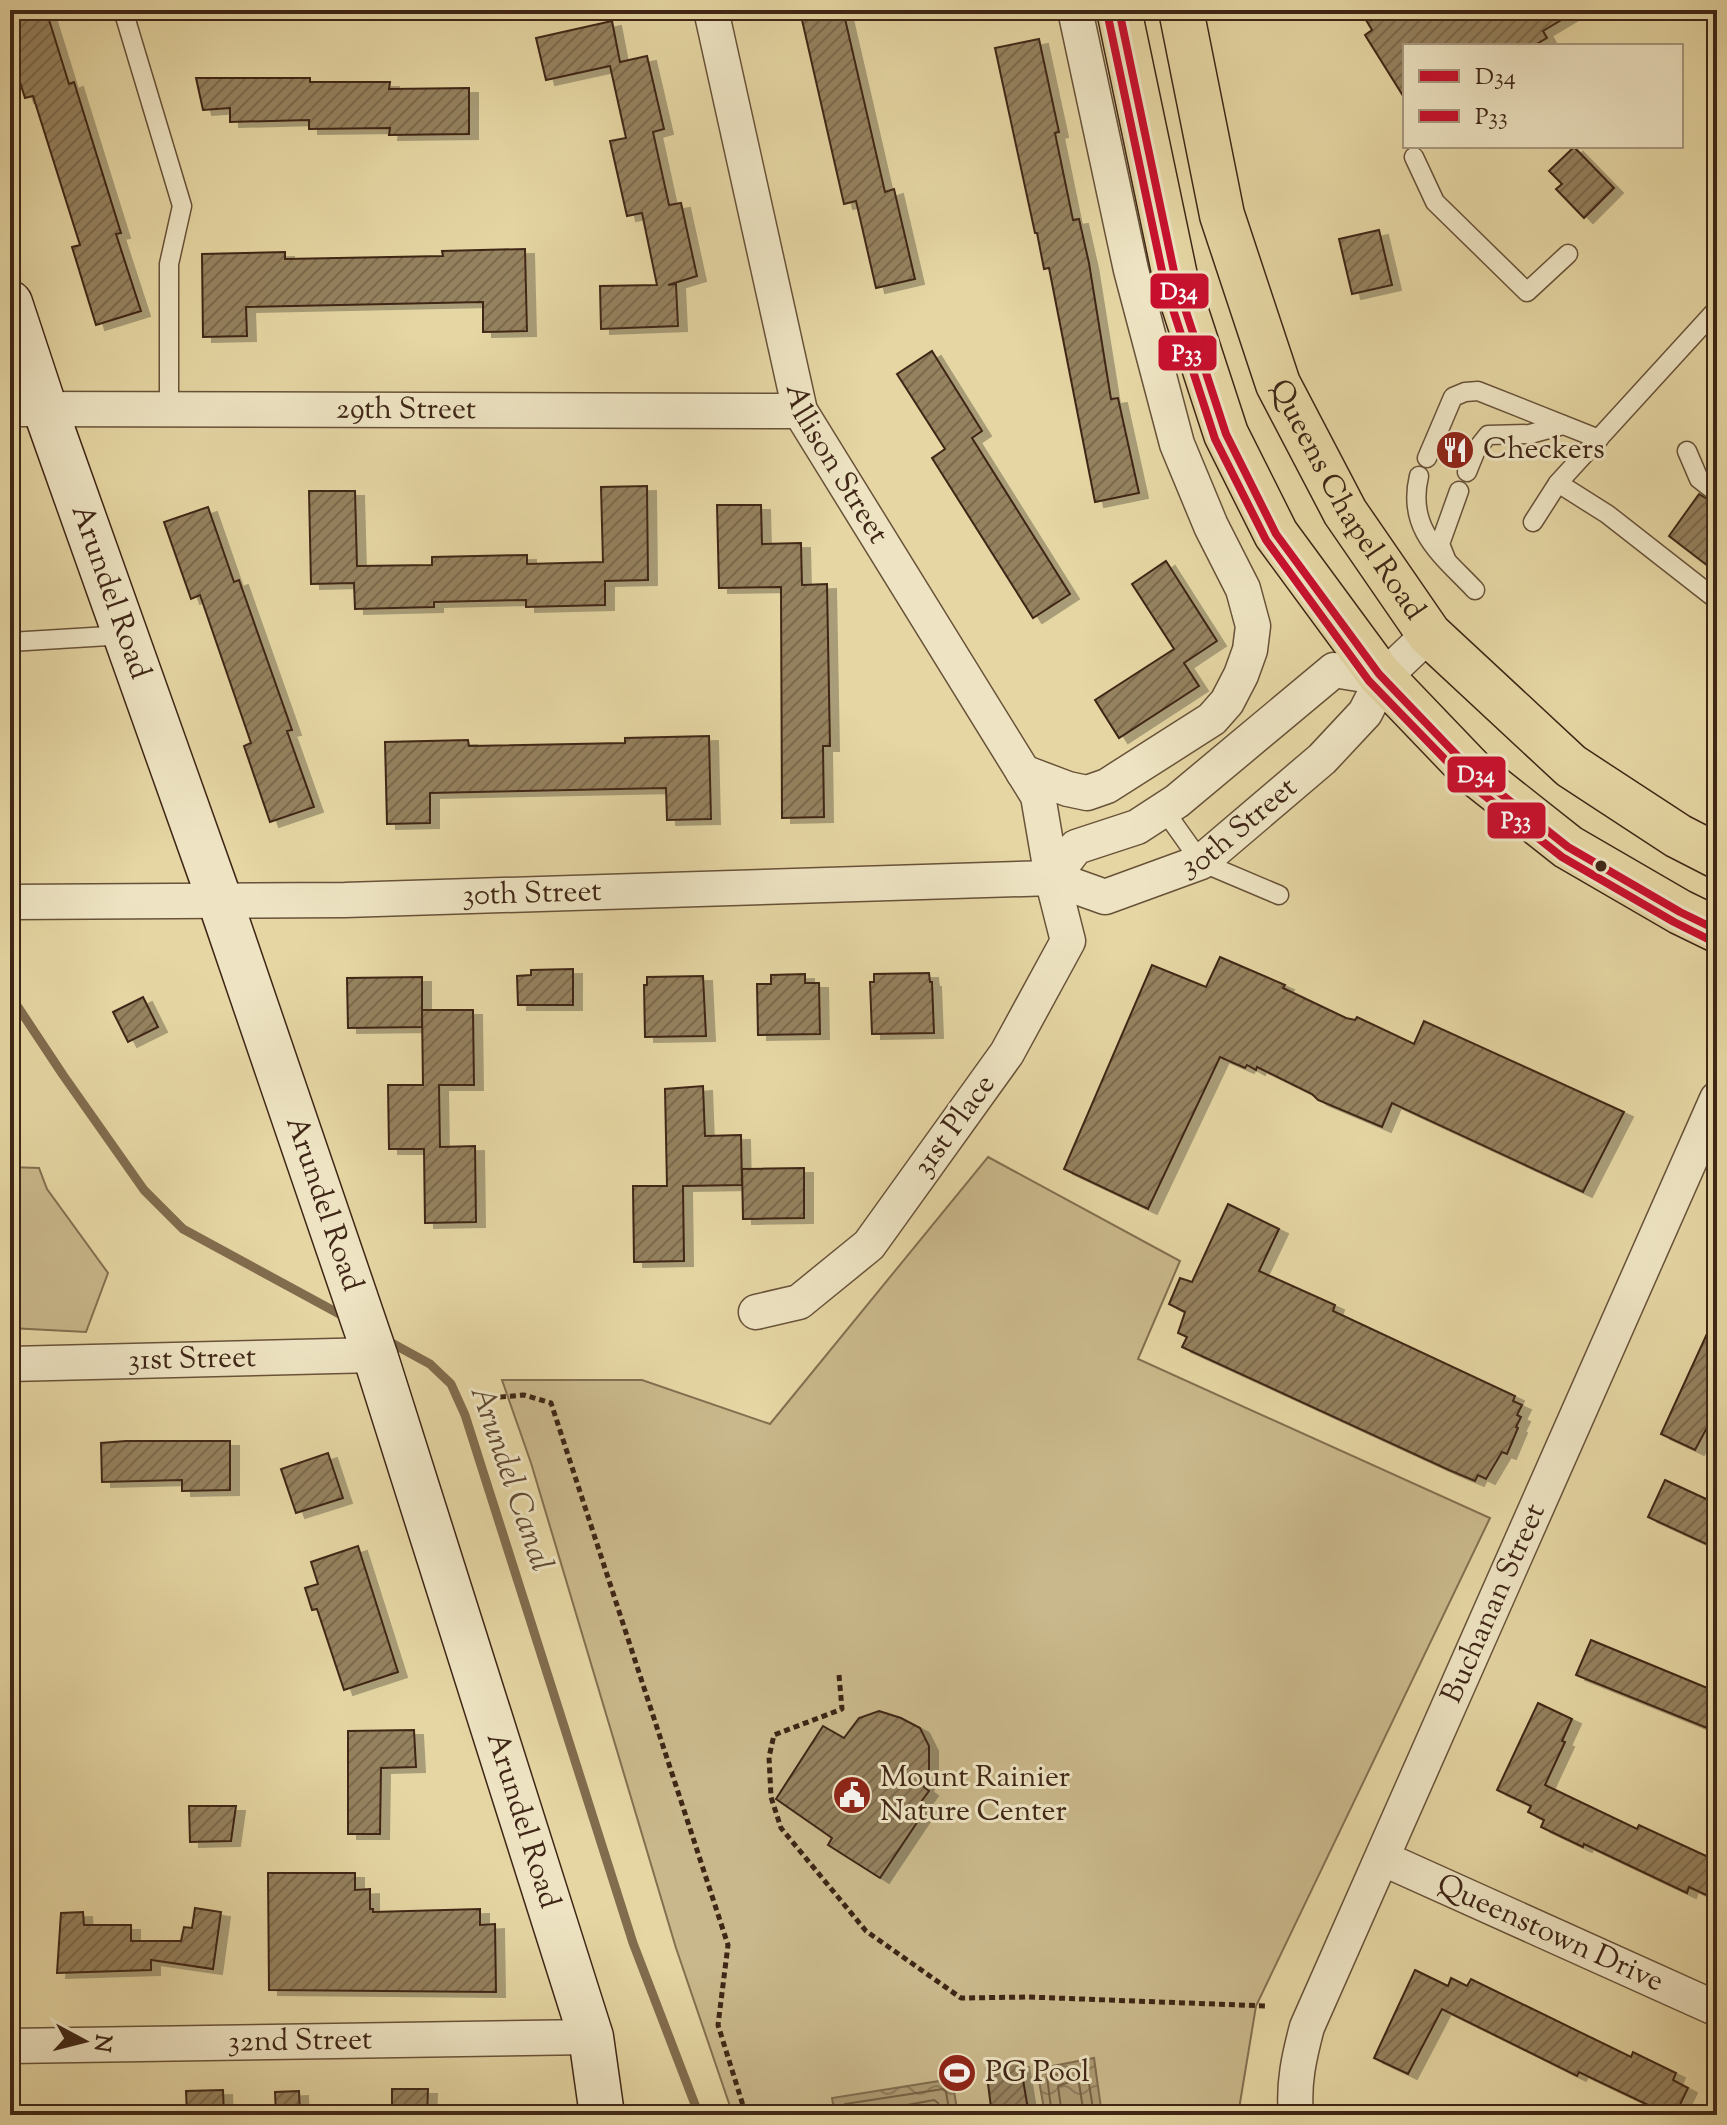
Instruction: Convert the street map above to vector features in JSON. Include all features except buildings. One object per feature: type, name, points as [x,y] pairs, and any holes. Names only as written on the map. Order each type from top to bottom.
[{"type":"main road","points":[[1119,10],[1176,281],[1226,434],[1276,534],[1383,678],[1472,771],[1568,847],[1717,930]]},
{"type":"main road","name":"Queens Chapel Road","points":[[1181,10],[1222,215],[1278,384],[1345,512],[1429,634],[1571,766],[1678,836],[1717,856]]},
{"type":"street","name":"Allison Street","points":[[711,10],[800,411],[1038,796],[1052,878]]},
{"type":"street","points":[[1023,772],[1087,793],[1107,786],[1212,719],[1227,702],[1241,675],[1250,650],[1253,626],[1243,589],[1211,526],[1177,444],[1131,270],[1075,10]]},
{"type":"street","name":"Arundel Road","points":[[10,303],[27,409],[125,635],[220,901],[375,1355],[591,2037],[602,2115]]},
{"type":"street","name":"29th Street","points":[[27,409],[800,411]]},
{"type":"street","name":"30th Street","points":[[10,902],[361,900],[1052,878],[1105,897],[1201,862],[1322,759],[1365,713],[1383,678],[1429,634]]},
{"type":"street","name":"30th Street","points":[[1052,878],[1076,847],[1137,827],[1164,810],[1334,670],[1383,678]]},
{"type":"street","name":"31st Place","points":[[756,1312],[799,1302],[869,1245],[1007,1053],[1068,941],[1052,878]]},
{"type":"street","name":"Buchanan Street","points":[[1296,2115],[1297,2062],[1307,2027],[1384,1859],[1495,1598],[1717,1099]]},
{"type":"street","name":"31st Street","points":[[10,1364],[375,1355]]},
{"type":"street","name":"Queenstown Drive","points":[[1384,1859],[1717,2009]]},
{"type":"street","name":"32nd Street","points":[[10,2046],[591,2037]]},
{"type":"lane","points":[[123,10],[182,206],[169,264],[169,409]]},
{"type":"lane","points":[[1414,157],[1435,202],[1527,292],[1568,254]]},
{"type":"lane","points":[[1533,522],[1558,483],[1717,309]]},
{"type":"lane","points":[[1427,458],[1453,397],[1465,392],[1478,391],[1599,439]]},
{"type":"lane","points":[[1467,472],[1476,450],[1488,435],[1530,434],[1563,425]]},
{"type":"lane","points":[[1687,451],[1699,479],[1717,493]]},
{"type":"lane","points":[[1419,476],[1416,506],[1423,532],[1475,590]]},
{"type":"lane","points":[[1558,483],[1607,514],[1717,600]]},
{"type":"lane","points":[[1446,559],[1440,544],[1459,491]]},
{"type":"lane","points":[[10,642],[125,635]]},
{"type":"lane","points":[[1164,810],[1201,862],[1279,895]]},
{"type":"path","points":[[490,1398],[524,1395],[551,1403],[728,1945],[718,2025],[746,2115]]},
{"type":"path","points":[[839,1675],[842,1709],[774,1735],[769,1757],[771,1797],[781,1828],[866,1931],[961,1998],[1029,1997],[1267,2006]]},
{"type":"path","points":[[1225,2115],[1251,2109],[1251,2115]]},
{"type":"shaded area","points":[[988,1157],[1180,1261],[1138,1359],[1490,1518],[1256,2006],[1238,2115],[733,2115],[676,1948],[531,1463],[502,1380],[642,1380],[770,1424]]},
{"type":"shaded area","points":[[10,1167],[39,1168],[47,1189],[108,1273],[86,1332],[10,1328]]},
{"type":"water","points":[[1094,2058],[1102,2115],[1045,2115],[1037,2069]]},
{"type":"water","name":"PG Pool","points":[[952,2079],[958,2115],[835,2115],[832,2098]]},
{"type":"waterway","name":"Arundel Canal","points":[[10,995],[144,1190],[183,1229],[345,1317]]},
{"type":"waterway","name":"Arundel Canal","points":[[386,1340],[430,1364],[451,1384],[465,1415],[633,1943],[699,2115]]},
{"type":"transit line","name":"D34","points":[[1119,10],[1176,281],[1226,434],[1276,534],[1379,674],[1472,771],[1568,847],[1717,930]]},
{"type":"transit line","name":"P33","points":[[1107,12],[1165,285],[1215,439],[1266,540],[1369,681],[1465,780],[1562,857],[1712,941]]},
{"type":"place","name":"Checkers","points":[[1455,450]]},
{"type":"place","name":"Mount Rainier Nature Center","points":[[852,1795]]},
{"type":"place","name":"PG Pool","points":[[957,2073]]}]
